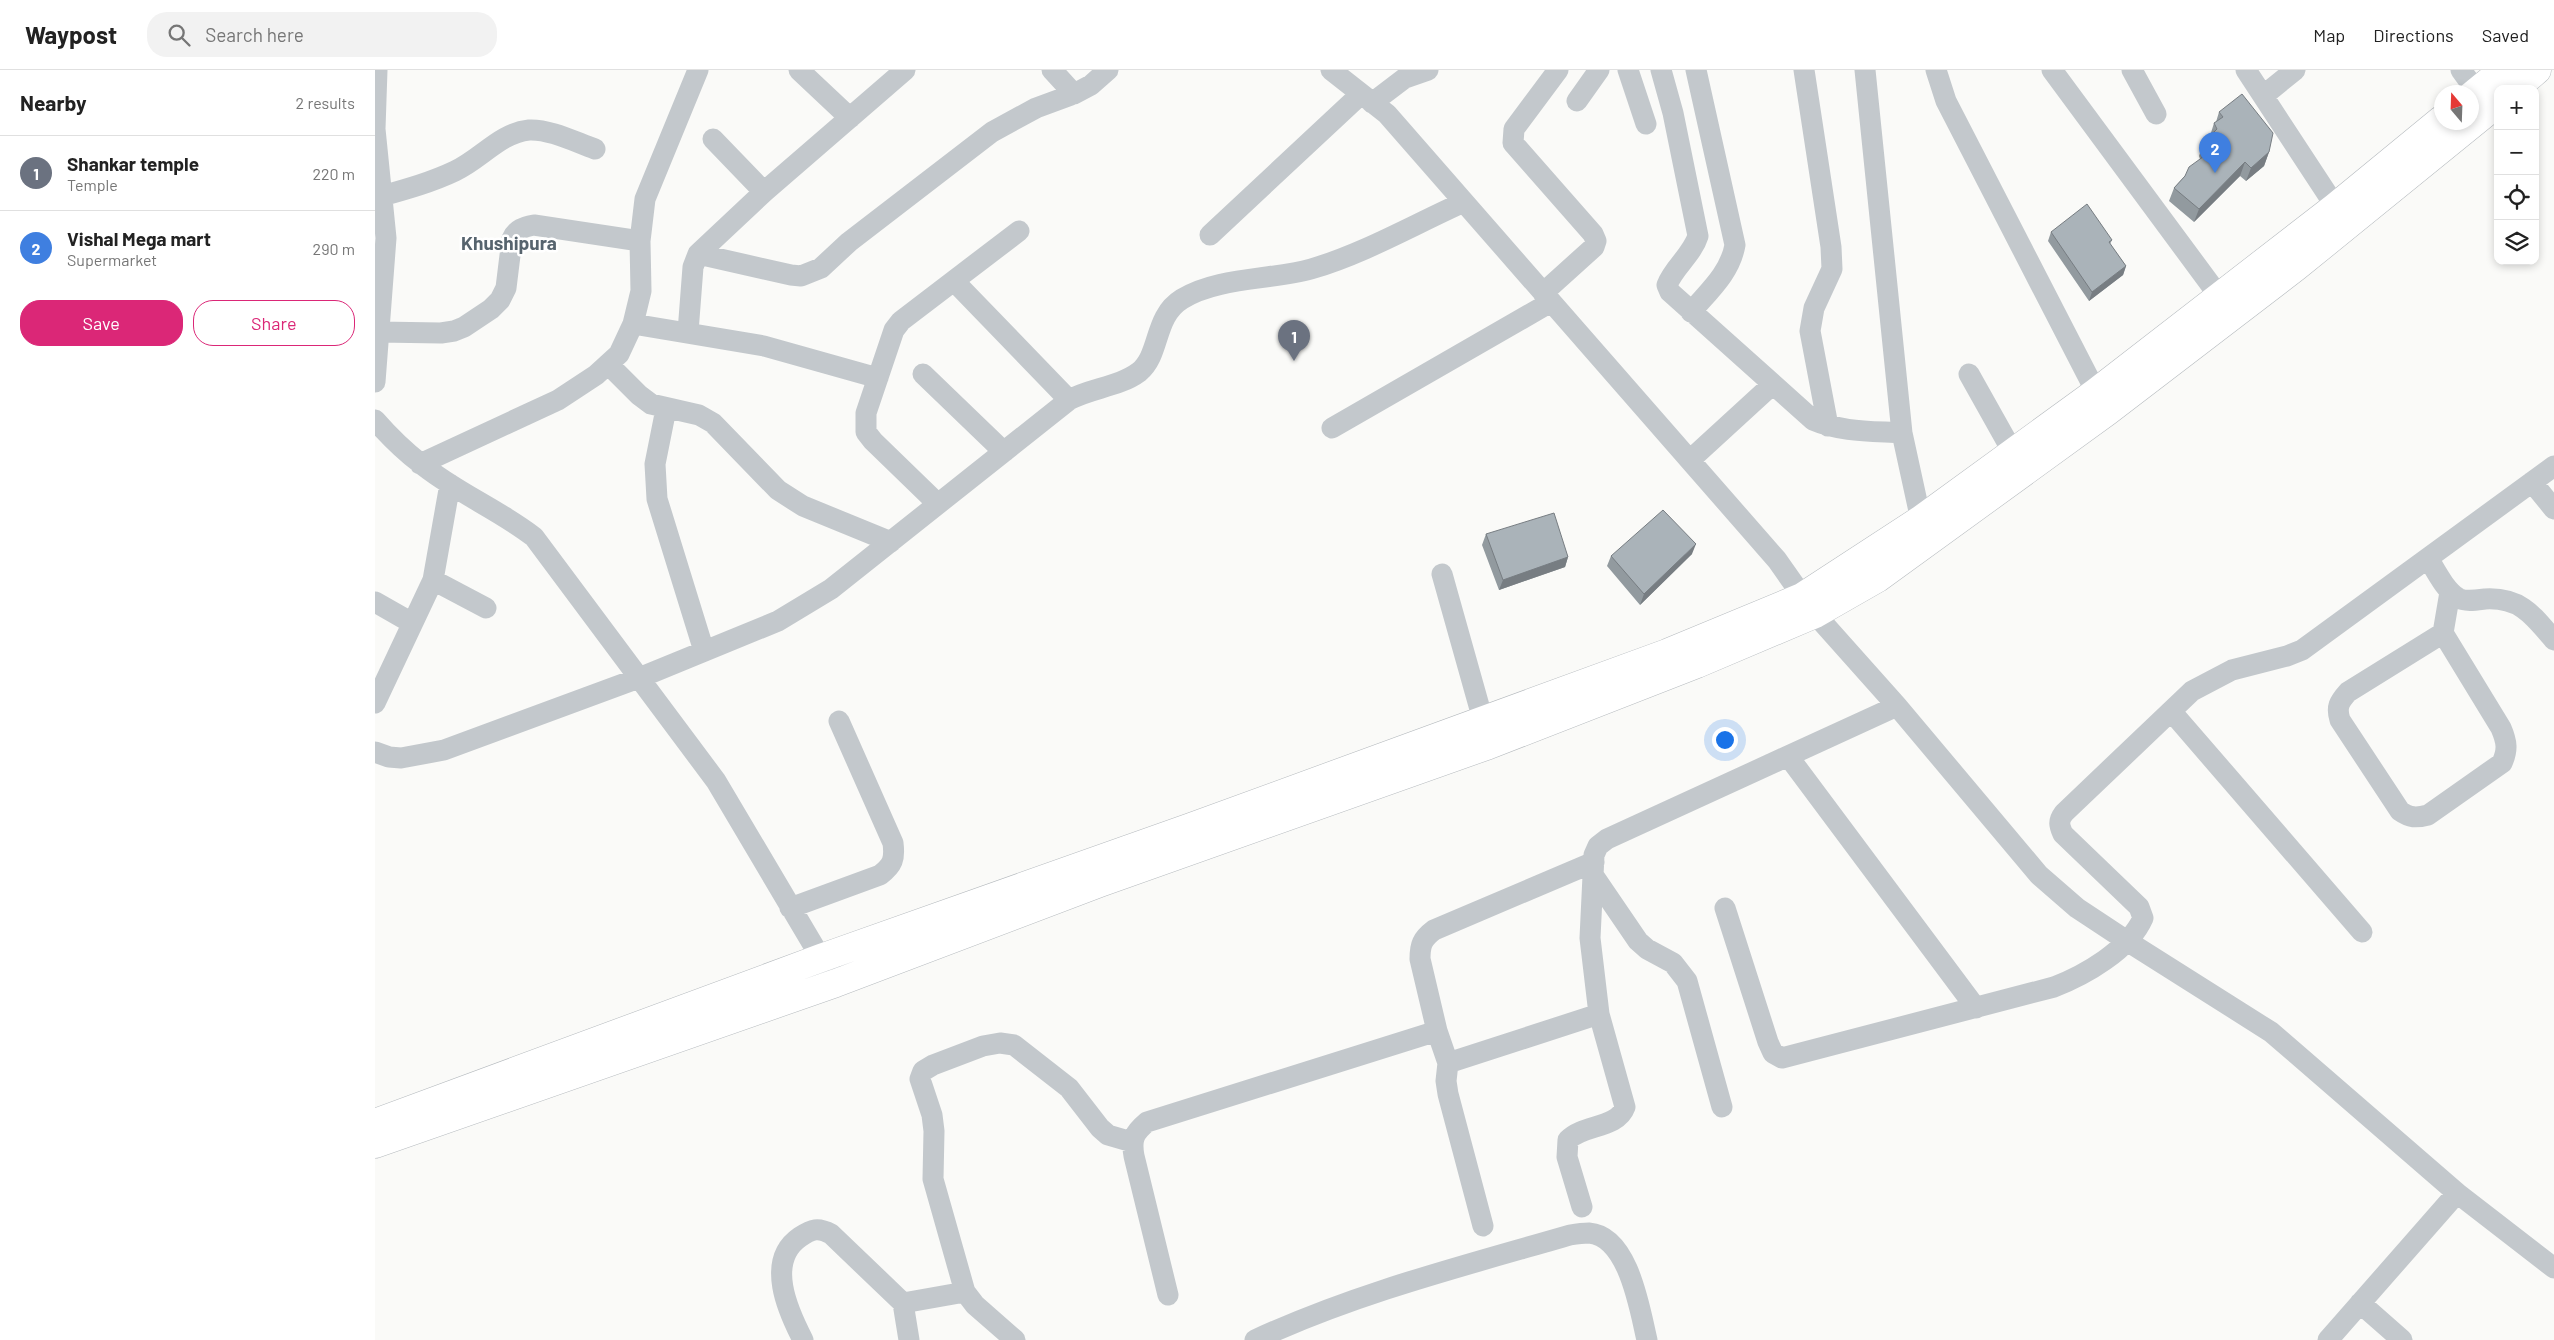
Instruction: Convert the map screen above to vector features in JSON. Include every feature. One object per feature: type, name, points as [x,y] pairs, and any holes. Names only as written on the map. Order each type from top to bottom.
[{"type":"main road","points":[[375,1123],[821,958],[1191,827],[1667,652],[1808,606],[1878,578],[1923,532],[2018,462],[2096,392],[2219,296],[2341,215],[2482,97],[2503,70]]},
{"type":"main road","points":[[2520,85],[2537,70]]},
{"type":"main road","points":[[2018,462],[2108,411],[2296,267],[2341,215],[2434,127]]},
{"type":"main road","points":[[375,1144],[836,983],[1101,883],[1489,745],[1697,664],[1808,606]]},
{"type":"street","points":[[375,382],[386,238],[375,129],[377,70]]},
{"type":"street","points":[[420,464],[558,400],[609,364],[619,354],[633,324],[641,291],[640,241],[645,199],[699,70]]},
{"type":"street","points":[[799,70],[850,118]]},
{"type":"street","points":[[688,332],[693,267],[698,254],[764,192],[905,70]]},
{"type":"street","points":[[1052,70],[1074,94]]},
{"type":"street","points":[[698,254],[791,275],[801,276],[810,274],[821,268],[849,242],[992,132],[1036,108],[1074,94],[1091,85],[1108,70]]},
{"type":"street","points":[[1331,70],[1387,114],[1777,560],[1808,606],[1897,706],[2039,875],[2077,908],[2271,1032],[2457,1193],[2554,1268]]},
{"type":"street","points":[[1210,235],[1367,98],[1405,78],[1429,70]]},
{"type":"street","points":[[1332,428],[1547,297],[1594,247],[1596,241],[1593,234],[1513,143],[1514,130],[1558,70]]},
{"type":"street","points":[[1577,101],[1599,70]]},
{"type":"street","points":[[1628,70],[1646,124]]},
{"type":"street","points":[[1661,70],[1673,112],[1698,236],[1695,246],[1670,277],[1667,285],[1670,292],[1813,420],[1828,426],[1848,430],[1902,433]]},
{"type":"street","points":[[1691,312],[1725,272],[1732,259],[1735,245],[1696,70]]},
{"type":"street","points":[[1804,70],[1831,247],[1832,269],[1828,282],[1814,308],[1810,331],[1828,426]]},
{"type":"street","points":[[1865,70],[1902,433],[1923,532]]},
{"type":"street","points":[[1936,70],[1945,101],[2096,392]]},
{"type":"street","points":[[2052,70],[2219,296]]},
{"type":"street","points":[[2132,70],[2156,114]]},
{"type":"street","points":[[2245,70],[2341,215]]},
{"type":"street","points":[[2263,96],[2295,70]]},
{"type":"street","points":[[2461,70],[2482,97]]},
{"type":"street","points":[[382,196],[428,183],[456,171],[505,137],[516,132],[530,130],[546,132],[595,149]]},
{"type":"street","points":[[713,139],[764,192]]},
{"type":"street","points":[[375,752],[389,757],[401,758],[444,750],[639,678],[778,621],[804,608],[891,542],[1069,400],[1081,393],[1124,380],[1139,372],[1147,362],[1161,323],[1170,308],[1183,298],[1224,284],[1313,269],[1335,261],[1464,202]]},
{"type":"street","points":[[379,332],[441,333],[454,331],[464,327],[491,309],[500,300],[505,288],[512,239],[515,233],[523,227],[534,225],[640,241]]},
{"type":"street","points":[[938,504],[866,432],[866,413],[894,330],[901,321],[1019,231]]},
{"type":"street","points":[[954,281],[1069,400]]},
{"type":"street","points":[[633,324],[763,346],[878,378]]},
{"type":"street","points":[[609,364],[639,395],[651,404],[666,409],[699,415],[713,423],[778,490],[803,506],[891,542]]},
{"type":"street","points":[[923,374],[1003,452]]},
{"type":"street","points":[[1969,374],[2018,462]]},
{"type":"street","points":[[1690,460],[1773,384]]},
{"type":"street","points":[[666,409],[655,464],[657,499],[705,651]]},
{"type":"street","points":[[375,420],[383,442],[450,484],[510,518],[534,537],[716,781],[836,983]]},
{"type":"street","points":[[1725,908],[1768,1042],[1773,1053],[1782,1058],[2054,987],[2079,977],[2127,941],[2143,918],[2139,907],[2063,834],[2059,826],[2060,818],[2192,690],[2231,670],[2287,656],[2302,650],[2554,466]]},
{"type":"street","points":[[2532,482],[2554,509]]},
{"type":"street","points":[[375,702],[433,580],[450,484]]},
{"type":"street","points":[[2428,558],[2450,592],[2460,599],[2499,598],[2516,603],[2532,614],[2554,640]]},
{"type":"street","points":[[1442,574],[1483,720]]},
{"type":"street","points":[[433,580],[486,608]]},
{"type":"street","points":[[2443,633],[2348,692],[2339,702],[2337,710],[2340,720],[2400,812],[2407,817],[2416,818],[2428,815],[2501,763],[2506,754],[2506,741],[2501,728],[2443,633],[2450,592]]},
{"type":"street","points":[[375,602],[412,623]]},
{"type":"street","points":[[1582,1207],[1567,1157],[1568,1140],[1575,1133],[1618,1118],[1625,1107],[1599,1014],[1590,938],[1594,868],[1598,846],[1607,839],[1897,706]]},
{"type":"street","points":[[2171,711],[2362,932]]},
{"type":"street","points":[[790,908],[880,875],[890,867],[895,857],[893,843],[839,721]]},
{"type":"street","points":[[1788,756],[1976,1008]]},
{"type":"street","points":[[1483,1226],[1447,1094],[1445,1080],[1448,1063],[1437,1031],[1419,947],[1424,938],[1433,930],[1594,868]]},
{"type":"street","points":[[1594,868],[1638,941],[1647,949],[1673,963],[1687,980],[1722,1107]]},
{"type":"street","points":[[1448,1063],[1599,1014]]},
{"type":"street","points":[[1168,1295],[1132,1142],[1136,1131],[1147,1122],[1437,1031]]},
{"type":"street","points":[[1015,1340],[975,1305],[965,1292],[934,1186],[934,1131],[932,1115],[920,1079],[923,1071],[933,1065],[983,1046],[1000,1043],[1014,1045],[1069,1088],[1100,1128],[1108,1135],[1132,1142]]},
{"type":"street","points":[[2328,1340],[2457,1193]]},
{"type":"street","points":[[803,1340],[789,1312],[782,1287],[786,1251],[792,1242],[810,1230],[821,1228],[831,1234],[903,1303],[909,1340]]},
{"type":"street","points":[[1255,1340],[1331,1307],[1375,1292],[1570,1235],[1591,1233],[1605,1239],[1619,1254],[1630,1273],[1647,1340]]},
{"type":"street","points":[[903,1303],[965,1292]]},
{"type":"street","points":[[2360,1303],[2402,1340]]},
{"type":"building","points":[[2242,94],[2273,133],[2269,152],[2251,168],[2245,162],[2199,209],[2174,188],[2185,176],[2189,167],[2207,154],[2204,142],[2217,129],[2214,123],[2223,117],[2219,112]]},
{"type":"building","points":[[2087,204],[2112,240],[2109,242],[2126,266],[2092,292],[2051,232]]},
{"type":"building","points":[[1663,510],[1696,544],[1644,594],[1611,556]]},
{"type":"building","points":[[1554,513],[1568,557],[1503,580],[1486,534]]},
{"type":"place","name":"Vishal Mega mart","points":[[2215,173]]},
{"type":"place","name":"Shankar temple","points":[[1294,361]]},
{"type":"district","name":"Khushipura","points":[[509,243]]}]
